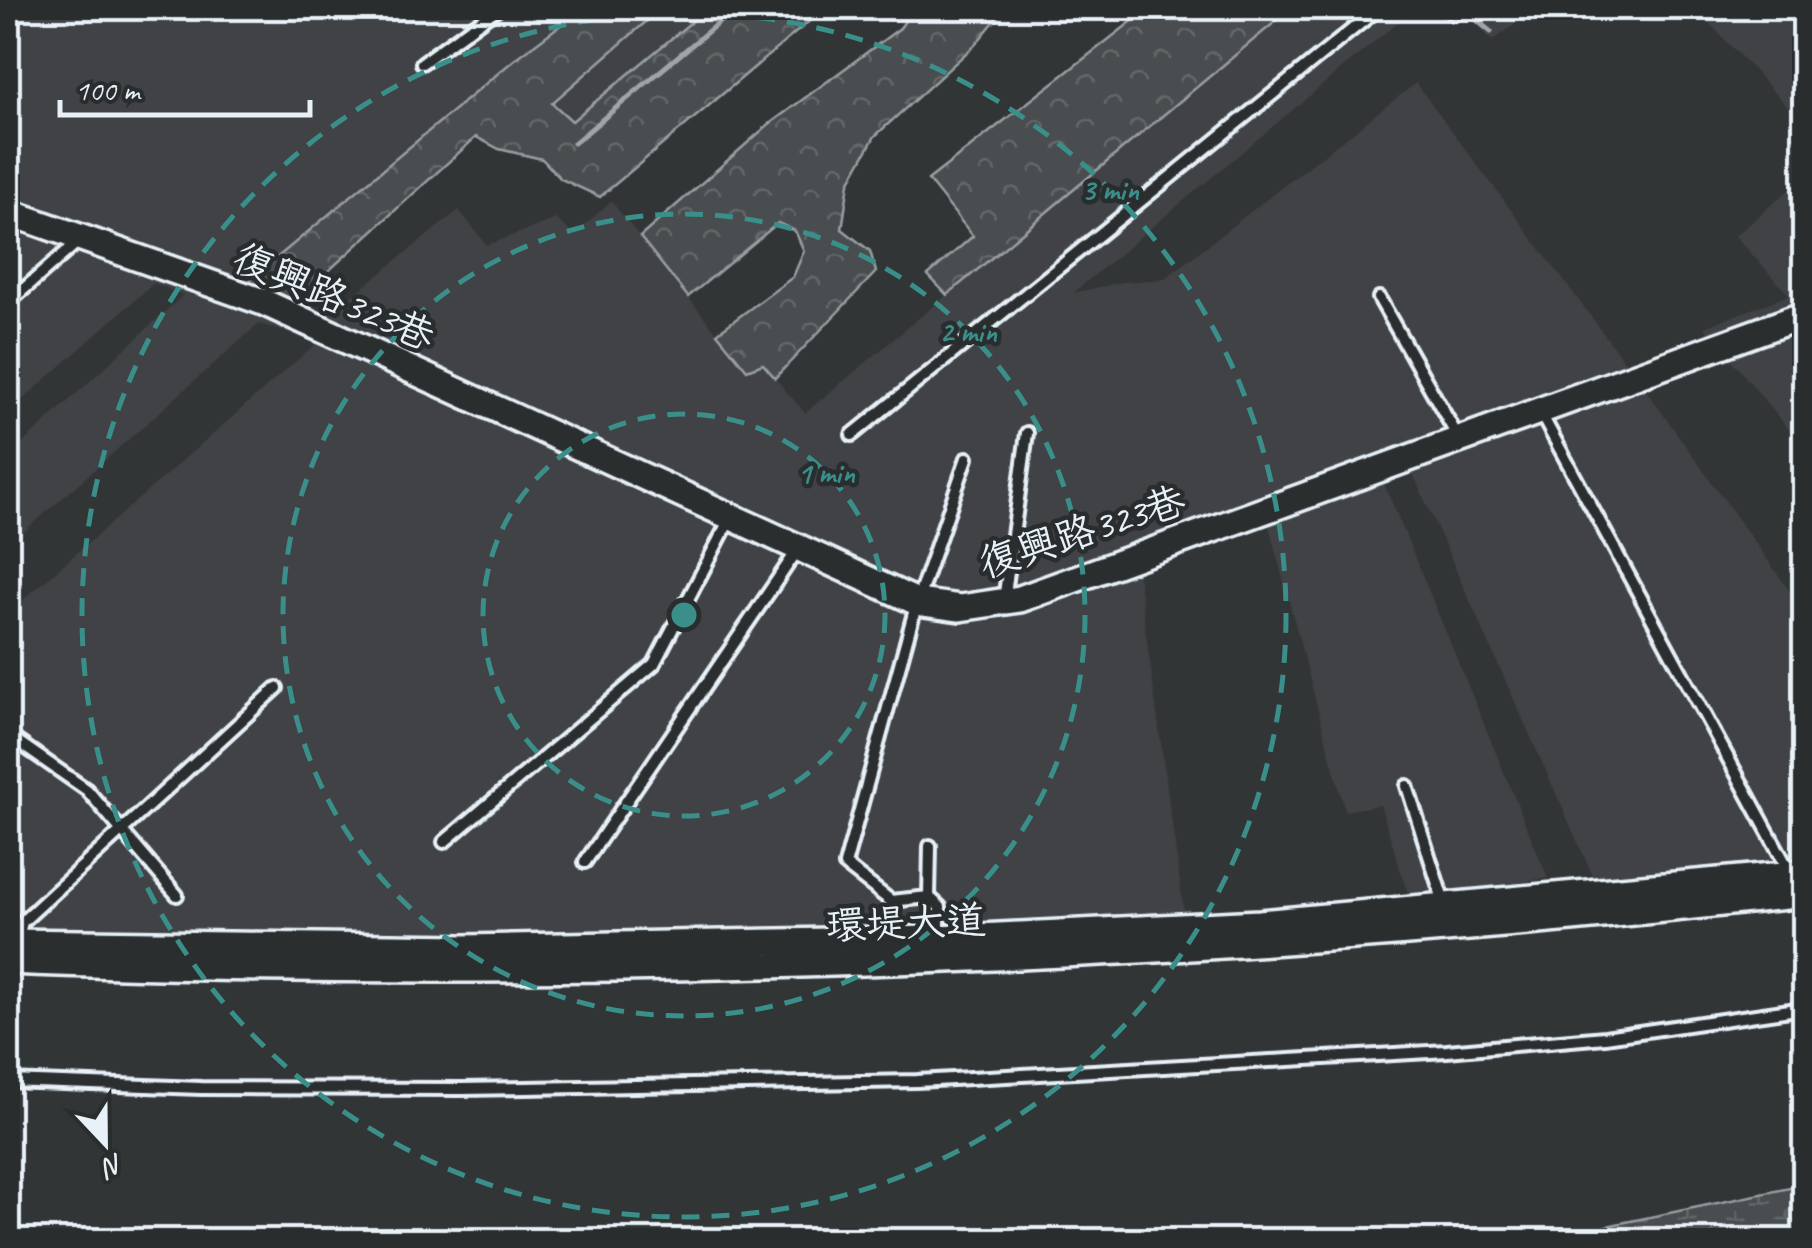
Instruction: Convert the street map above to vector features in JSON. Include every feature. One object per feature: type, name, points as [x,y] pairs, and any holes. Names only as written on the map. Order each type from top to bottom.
[{"type":"street","name":"復興路323巷","points":[[8,212],[263,302],[918,602],[960,608],[1003,603],[1804,314]]},
{"type":"street","name":"環堤大道","points":[[12,952],[938,939],[1260,922],[1800,880]]},
{"type":"street","name":"環堤大道","points":[[12,952],[402,970],[939,960],[1199,948],[1442,929],[1800,880]]},
{"type":"lane","points":[[422,63],[498,8]]},
{"type":"lane","points":[[852,435],[1380,8]]},
{"type":"lane","points":[[1797,8],[1804,16]]},
{"type":"lane","points":[[8,304],[81,238]]},
{"type":"lane","points":[[1379,298],[1460,440]]},
{"type":"lane","points":[[1540,411],[1800,880]]},
{"type":"lane","points":[[1003,603],[1027,433]]},
{"type":"lane","points":[[938,939],[940,907],[929,898],[891,901],[846,866],[918,602],[967,458]]},
{"type":"lane","points":[[444,842],[654,664],[732,516]]},
{"type":"lane","points":[[585,862],[800,547]]},
{"type":"lane","points":[[12,952],[22,922],[277,688]]},
{"type":"lane","points":[[8,735],[87,790],[177,895]]},
{"type":"lane","points":[[1407,786],[1445,907]]},
{"type":"lane","points":[[929,898],[930,846]]},
{"type":"lane","points":[[8,1081],[200,1088],[422,1089],[917,1081],[1447,1051],[1605,1037],[1804,1008]]},
{"type":"shaded area","points":[[8,8],[583,8],[514,60],[244,285],[326,317],[459,210],[487,245],[556,219],[574,235],[611,201],[747,370],[763,364],[805,413],[1292,8],[1415,8],[1073,293],[1122,282],[1164,279],[1416,83],[1643,386],[1804,611],[1804,857],[1596,883],[1409,465],[1381,476],[1548,878],[1410,900],[1380,805],[1345,811],[1267,519],[1136,560],[1185,919],[880,931],[530,938],[8,927],[8,613],[319,341],[259,324],[8,546],[8,457],[183,295],[154,283],[8,413]]},
{"type":"shaded area","points":[[662,8],[708,8],[572,121],[552,103]]},
{"type":"shaded area","points":[[1463,8],[1538,8],[1492,41]]},
{"type":"shaded area","points":[[1695,8],[1804,8],[1804,124]]},
{"type":"shaded area","points":[[1804,177],[1804,448],[1704,327],[1789,295],[1735,236]]},
{"type":"green space","points":[[583,8],[662,8],[552,103],[572,121],[708,8],[825,8],[600,197],[561,179],[542,159],[499,149],[476,137],[292,304],[243,286],[514,60]]},
{"type":"green space","points":[[914,8],[1005,8],[975,45],[875,136],[849,183],[842,229],[870,251],[876,272],[775,378],[763,364],[747,370],[717,333],[793,277],[804,251],[795,231],[778,223],[688,297],[640,237],[768,125],[900,28]]},
{"type":"green space","points":[[1149,8],[1292,8],[947,295],[928,275],[973,236],[928,180]]},
{"type":"green space","points":[[1804,1185],[1804,1240],[1539,1240]]},
{"type":"waterway","points":[[574,143],[736,8]]},
{"type":"waterway","points":[[1462,8],[1491,32]]}]
